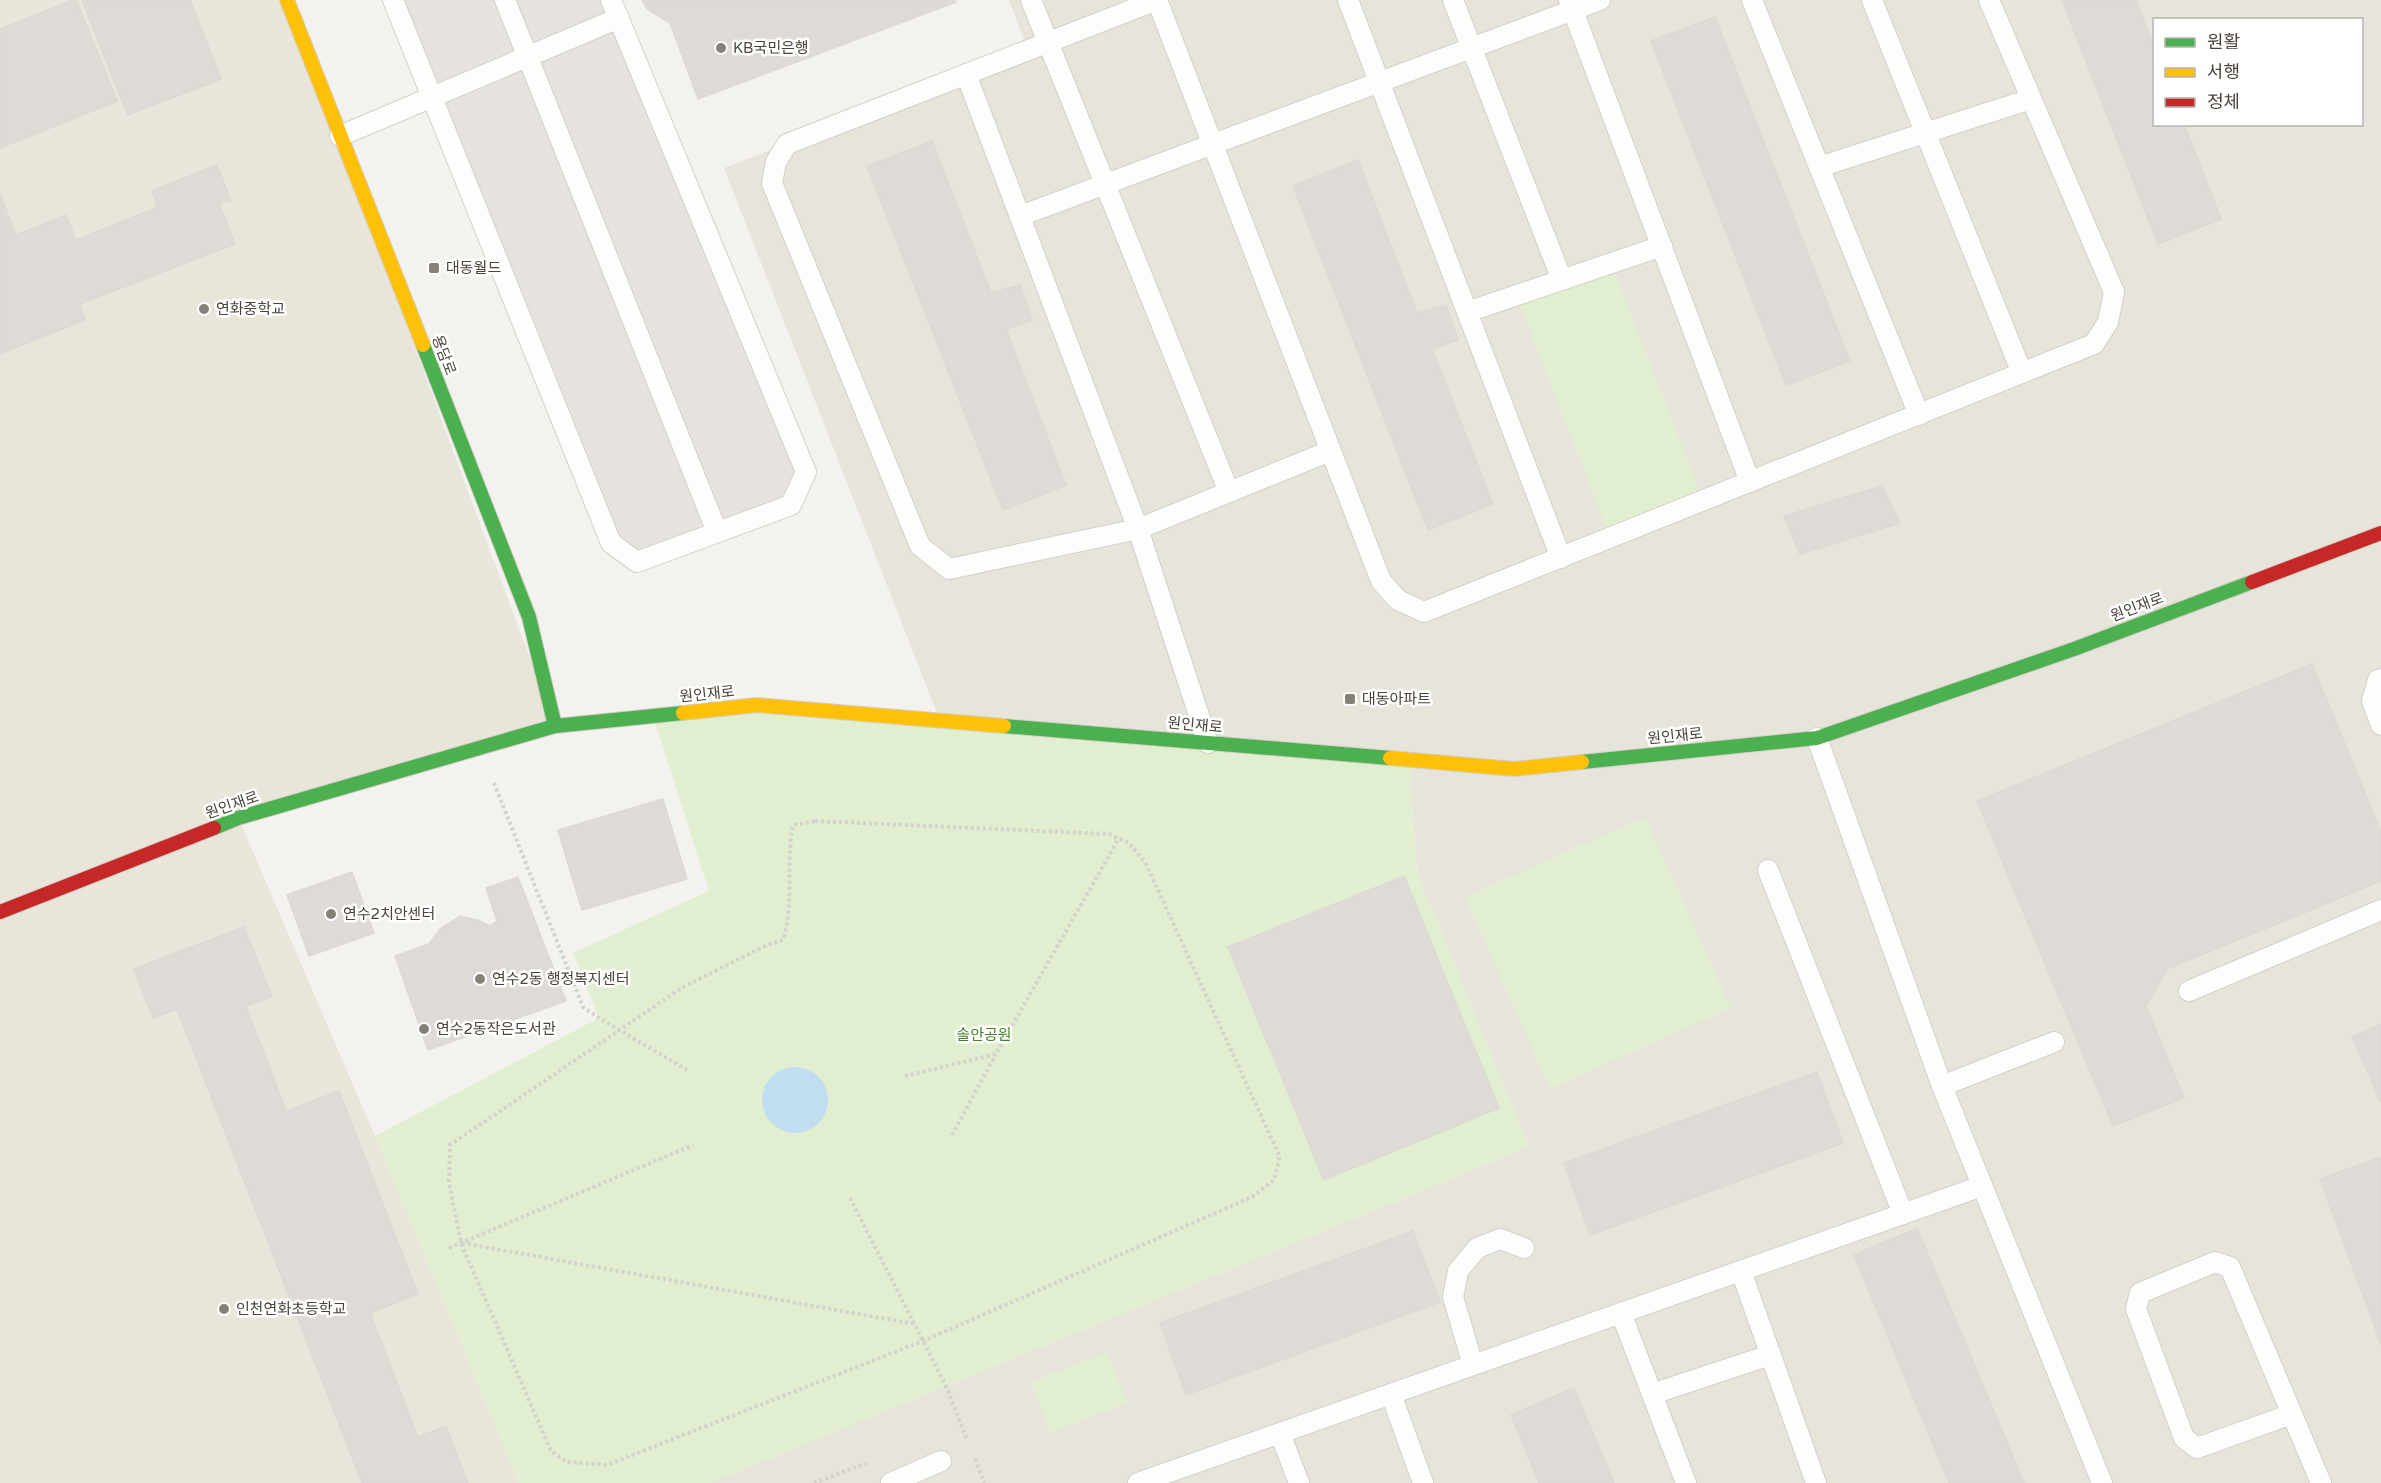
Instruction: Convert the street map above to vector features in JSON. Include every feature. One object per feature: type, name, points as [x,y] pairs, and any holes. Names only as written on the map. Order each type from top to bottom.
[{"type":"main road","name":"용담로","points":[[287,0],[529,617],[555,726]]},
{"type":"main road","name":"원인재로","points":[[0,912],[238,818],[555,726],[757,705],[1514,769],[1817,738],[2073,649],[2381,533]]},
{"type":"lane","points":[[340,136],[432,98],[528,58],[615,9],[806,472],[791,505],[637,562],[611,543],[432,98],[393,0]]},
{"type":"lane","points":[[505,0],[717,532]]},
{"type":"lane","points":[[1032,0],[1229,492]]},
{"type":"lane","points":[[1330,451],[1138,529],[950,569],[920,546],[772,183],[776,162],[787,144],[1157,0],[1381,580],[1398,600],[1424,612],[2094,344],[2108,322],[2115,292],[1989,0]]},
{"type":"lane","points":[[1348,0],[1561,558]]},
{"type":"lane","points":[[1453,0],[1562,280]]},
{"type":"lane","points":[[1020,216],[1472,48],[1571,5],[1600,0]]},
{"type":"lane","points":[[1752,0],[1918,415]]},
{"type":"lane","points":[[1872,0],[2022,373]]},
{"type":"lane","points":[[1571,5],[1750,482]]},
{"type":"lane","points":[[966,74],[1138,529],[1208,743]]},
{"type":"lane","points":[[1819,167],[2031,99]]},
{"type":"lane","points":[[1467,312],[1662,246]]},
{"type":"lane","points":[[2381,679],[2378,680],[2372,701],[2381,725]]},
{"type":"lane","points":[[1817,738],[1942,1086],[2102,1483]]},
{"type":"lane","points":[[1768,870],[1903,1214]]},
{"type":"lane","points":[[2189,992],[2381,910]]},
{"type":"lane","points":[[1942,1086],[2054,1042]]},
{"type":"lane","points":[[1138,1483],[1982,1186]]},
{"type":"lane","points":[[1473,1365],[1453,1298],[1458,1271],[1477,1248],[1500,1239],[1524,1248]]},
{"type":"lane","points":[[2292,1414],[2197,1448],[2184,1438],[2136,1309],[2140,1293],[2215,1262],[2230,1267],[2292,1414],[2321,1483]]},
{"type":"lane","points":[[1741,1271],[1816,1483]]},
{"type":"lane","points":[[1622,1313],[1686,1483]]},
{"type":"lane","points":[[1652,1394],[1770,1355]]},
{"type":"lane","points":[[1391,1394],[1424,1483]]},
{"type":"lane","points":[[1280,1433],[1299,1483]]},
{"type":"lane","points":[[891,1483],[941,1461]]},
{"type":"path","points":[[480,747],[583,1006],[599,1018],[687,1070]]},
{"type":"path","points":[[814,820],[1109,834],[1119,838],[1129,843],[1146,864],[1280,1157],[1274,1180],[1252,1197],[923,1341],[607,1465],[567,1462],[551,1451],[461,1243],[449,1183],[450,1145],[683,987],[767,945],[783,940],[789,921],[789,843],[793,825],[814,820]]},
{"type":"path","points":[[952,1135],[1119,838]]},
{"type":"path","points":[[905,1076],[996,1054]]},
{"type":"path","points":[[449,1248],[693,1145]]},
{"type":"path","points":[[850,1198],[946,1386],[969,1445]]},
{"type":"path","points":[[461,1243],[915,1324]]},
{"type":"path","points":[[973,1454],[984,1483]]},
{"type":"shaded area","points":[[0,0],[286,0],[555,726],[239,819],[375,1136],[519,1483],[0,1483]]},
{"type":"shaded area","points":[[393,0],[611,0],[806,472],[791,505],[637,562],[611,543]]},
{"type":"shaded area","points":[[1009,0],[2381,0],[2381,1483],[699,1483],[946,1386],[1529,1147],[1417,873],[1409,760],[940,721],[724,168],[1028,50]]},
{"type":"green space","points":[[1611,263],[1703,500],[1610,537],[1516,295]]},
{"type":"green space","name":"솔안공원","points":[[757,705],[1409,760],[1417,873],[1529,1147],[711,1483],[519,1483],[375,1136],[599,1018],[573,953],[709,891],[653,716]]},
{"type":"green space","points":[[1645,817],[1731,1008],[1550,1089],[1465,897]]},
{"type":"green space","points":[[1108,1352],[1127,1403],[1050,1433],[1031,1382]]},
{"type":"water","points":[[795,1067],[808,1069],[818,1077],[826,1087],[828,1100],[826,1113],[818,1123],[808,1131],[795,1133],[782,1131],[772,1123],[764,1113],[762,1100],[764,1087],[772,1077],[782,1069]]},
{"type":"building","points":[[76,0],[117,101],[0,148],[0,29]]},
{"type":"building","points":[[82,0],[190,0],[221,79],[128,115]]},
{"type":"building","points":[[642,0],[955,0],[956,2],[698,99],[670,23],[647,9]]},
{"type":"building","points":[[2062,0],[2136,0],[2153,45],[2153,126],[2185,126],[2221,219],[2158,244]]},
{"type":"building","points":[[1715,17],[1850,361],[1786,385],[1651,41]]},
{"type":"building","points":[[932,141],[991,293],[1020,285],[1032,320],[1006,329],[1066,485],[1003,510],[867,166]]},
{"type":"building","points":[[1358,160],[1417,313],[1446,305],[1458,340],[1432,349],[1493,504],[1428,530],[1293,186]]},
{"type":"building","points":[[217,165],[231,201],[219,203],[235,244],[80,304],[85,320],[0,354],[0,194],[16,235],[66,215],[76,240],[158,207],[152,191]]},
{"type":"building","points":[[1882,486],[1900,523],[1800,554],[1784,516]]},
{"type":"building","points":[[2312,664],[2381,832],[2381,881],[2167,969],[2146,1006],[2184,1098],[2113,1126],[1977,801]]},
{"type":"building","points":[[663,799],[687,879],[582,910],[558,830]]},
{"type":"building","name":"연수2치안센터","points":[[352,872],[374,933],[309,956],[287,895]]},
{"type":"building","points":[[1404,876],[1499,1108],[1324,1180],[1228,947]]},
{"type":"building","name":"연수2동 행정복지센터","points":[[518,877],[566,1001],[428,1050],[395,956],[429,944],[440,929],[460,916],[490,926],[497,921],[486,888]]},
{"type":"building","points":[[244,927],[272,997],[246,1006],[286,1111],[339,1091],[418,1294],[370,1313],[418,1437],[446,1426],[468,1483],[362,1483],[177,1009],[153,1018],[134,969]]},
{"type":"building","points":[[2381,1024],[2381,1102],[2352,1037]]},
{"type":"building","points":[[1817,1072],[1843,1143],[1590,1235],[1564,1163]]},
{"type":"building","points":[[2381,1157],[2381,1344],[2320,1179]]},
{"type":"building","points":[[1917,1228],[2024,1483],[1949,1483],[1854,1255]]},
{"type":"building","points":[[1413,1231],[1440,1302],[1186,1395],[1160,1323]]},
{"type":"building","points":[[1574,1388],[1614,1483],[1539,1483],[1511,1415]]},
{"type":"traffic: fast","points":[[423,345],[529,617],[555,726]]},
{"type":"traffic: fast","points":[[1582,762],[1817,738],[2074,649],[2252,582]]},
{"type":"traffic: fast","points":[[214,828],[238,818],[555,726],[683,713]]},
{"type":"traffic: fast","points":[[1004,726],[1390,758]]},
{"type":"traffic: slow","points":[[287,0],[423,345]]},
{"type":"traffic: slow","points":[[683,713],[757,705],[1004,726]]},
{"type":"traffic: slow","points":[[1390,758],[1514,769],[1582,762]]},
{"type":"traffic: jam","points":[[2252,582],[2381,533]]},
{"type":"traffic: jam","points":[[0,912],[214,828]]},
{"type":"place","name":"KB국민은행","points":[[721,48]]},
{"type":"place","name":"대동월드","points":[[434,268]]},
{"type":"place","name":"연화중학교","points":[[204,309]]},
{"type":"place","name":"대동아파트","points":[[1350,699]]},
{"type":"place","name":"연수2치안센터","points":[[331,914]]},
{"type":"place","name":"연수2동 행정복지센터","points":[[480,979]]},
{"type":"place","name":"연수2동작은도서관","points":[[424,1029]]},
{"type":"place","name":"인천연화초등학교","points":[[224,1309]]}]
